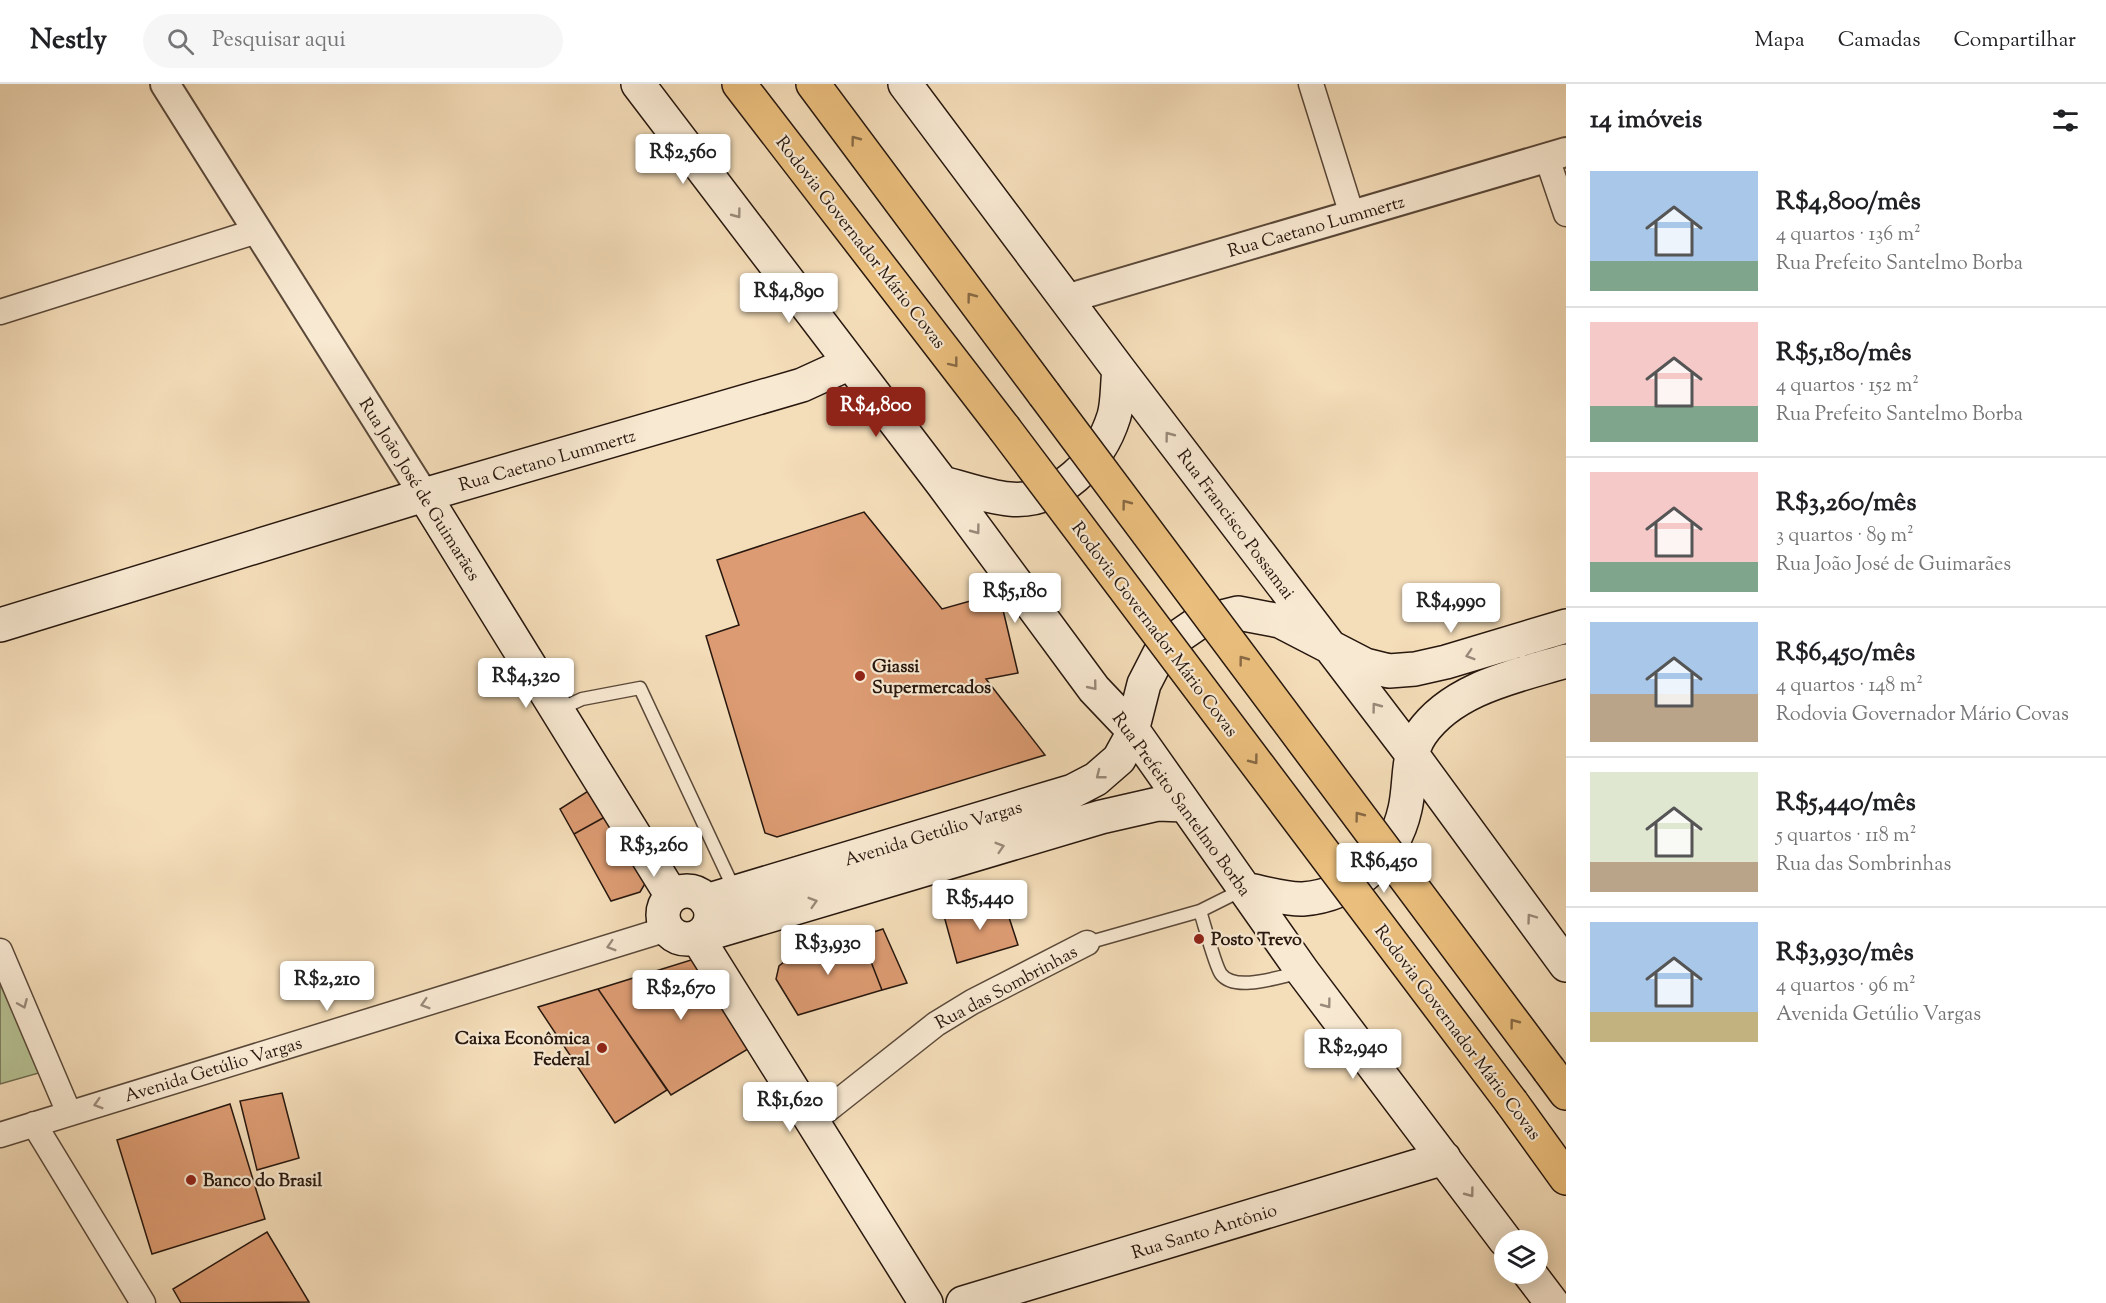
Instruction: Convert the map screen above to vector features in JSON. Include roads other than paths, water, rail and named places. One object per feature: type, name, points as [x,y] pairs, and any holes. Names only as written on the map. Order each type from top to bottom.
[{"type":"highway","name":"Rodovia Governador Mário Covas","points":[[739,84],[1004,428],[1566,1178]]},
{"type":"highway","points":[[813,84],[1557,1082]]},
{"type":"main road","name":"Rua Prefeito Santelmo Borba","points":[[638,84],[942,483],[1094,688],[1132,729],[1303,972],[1498,1230]]},
{"type":"main road","name":"Rua Francisco Possamai","points":[[905,84],[1119,370],[1411,753],[1566,965]]},
{"type":"main road","name":"Rua Caetano Lummertz","points":[[0,625],[424,495],[802,385],[850,363]]},
{"type":"main road","points":[[942,483],[1008,499],[1031,499],[1059,488],[1083,469],[1102,444],[1114,415],[1119,370]]},
{"type":"main road","name":"Rua João José de Guimarães","points":[[424,495],[672,896]]},
{"type":"main road","name":"Avenida Getúlio Vargas","points":[[721,896],[1073,791],[1096,779],[1119,759],[1130,739],[1144,684],[1163,647],[1198,623],[1238,614],[1280,621],[1332,649]]},
{"type":"main road","points":[[1332,649],[1373,667],[1389,671],[1415,669],[1566,626]]},
{"type":"main road","points":[[1244,889],[1301,899],[1337,892],[1369,873],[1392,845],[1405,810],[1411,753],[1439,714],[1455,702],[1478,690],[1566,661]]},
{"type":"main road","name":"Avenida Getúlio Vargas","points":[[682,933],[1101,816],[1158,804],[1184,805]]},
{"type":"main road","points":[[682,933],[703,933],[721,896],[701,895],[686,891],[672,896],[664,908],[664,922],[682,933],[813,1122],[926,1303]]},
{"type":"main road","name":"Rua Santo Antônio","points":[[963,1303],[1444,1158]]},
{"type":"main road","points":[[1538,1284],[1552,1303]]},
{"type":"street","name":"Rua João José de Guimarães","points":[[165,84],[424,495]]},
{"type":"street","points":[[1311,84],[1352,215]]},
{"type":"street","points":[[1557,155],[1566,214]]},
{"type":"street","name":"Rua Caetano Lummertz","points":[[1066,299],[1557,155]]},
{"type":"street","points":[[0,312],[256,231]]},
{"type":"street","name":"Avenida Getúlio Vargas","points":[[0,1135],[682,933]]},
{"type":"street","name":"Rua das Sombrinhas","points":[[813,1122],[936,1024],[972,1002],[1087,943]]},
{"type":"street","points":[[0,951],[69,1113]]},
{"type":"street","points":[[34,1124],[143,1303]]},
{"type":"lane","points":[[557,711],[582,699],[640,688],[721,896]]},
{"type":"lane","points":[[1087,943],[1200,911],[1244,889]]},
{"type":"lane","points":[[1200,911],[1220,973],[1230,982],[1242,984],[1303,972]]},
{"type":"place","name":"Giassi Supermercados","points":[[860,676]]},
{"type":"place","name":"Posto Trevo","points":[[1199,939]]},
{"type":"place","name":"Caixa Econômica Federal","points":[[602,1048]]},
{"type":"place","name":"Banco do Brasil","points":[[191,1180]]}]
